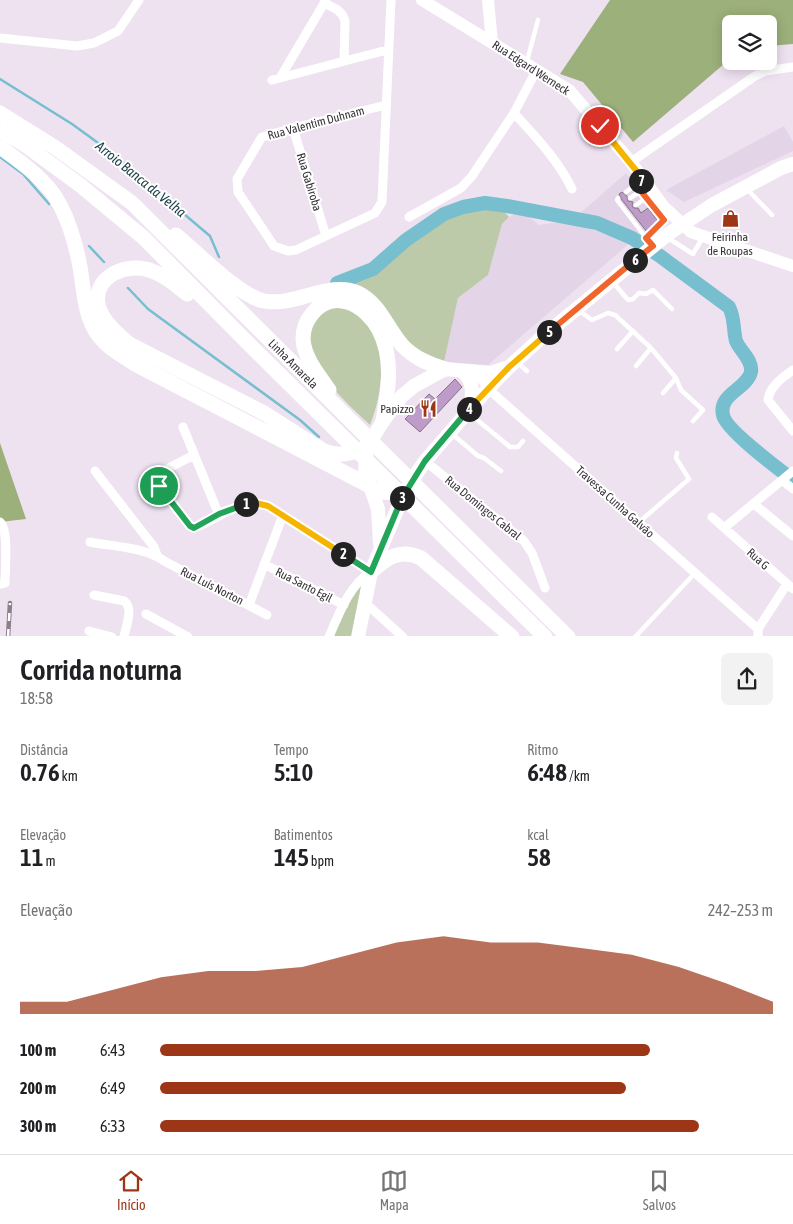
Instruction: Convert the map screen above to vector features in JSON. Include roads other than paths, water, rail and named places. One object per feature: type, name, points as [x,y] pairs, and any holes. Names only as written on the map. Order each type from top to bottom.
[{"type":"highway","name":"Linha Amarela","points":[[0,113],[56,148],[132,203],[350,428],[435,528],[545,636]]},
{"type":"highway","name":"Linha Amarela","points":[[0,130],[24,144],[144,238],[248,344],[350,428],[434,504],[568,636]]},
{"type":"highway","points":[[0,147],[41,180],[59,203],[70,228],[88,314],[98,336],[116,352],[135,364],[368,485]]},
{"type":"highway","points":[[132,203],[166,225],[252,297],[264,301],[279,302],[329,291],[355,292],[372,303],[402,345],[422,360],[445,369]]},
{"type":"highway","points":[[248,344],[218,322],[172,281],[151,270],[124,269],[102,281],[99,292],[100,308],[112,330],[129,344],[264,414],[324,451],[343,455],[367,447]]},
{"type":"highway","points":[[350,428],[311,364],[303,340],[307,320],[313,312],[321,305],[338,300],[356,305],[370,317],[380,332],[388,360],[389,375],[383,421]]},
{"type":"highway","points":[[371,572],[385,559],[398,554],[413,554],[512,636]]},
{"type":"main road","points":[[358,636],[371,572],[405,491],[425,461],[489,387],[512,364],[578,310],[649,246],[745,187],[781,168],[793,164]]},
{"type":"main road","points":[[380,551],[380,519],[365,471],[367,447],[383,421],[402,396],[414,386],[445,369],[490,373],[512,364]]},
{"type":"main road","points":[[468,410],[472,399],[469,372]]},
{"type":"main road","points":[[368,485],[385,494],[405,491]]},
{"type":"street","points":[[0,38],[77,46],[94,43],[118,31],[139,0]]},
{"type":"street","name":"Rua Valentim Duhnam","points":[[386,105],[293,128],[260,140],[237,179],[238,192],[274,246],[281,249],[296,250],[375,213],[379,209],[382,202],[391,0]]},
{"type":"street","name":"Rua Edgard Werneck","points":[[422,0],[569,90],[631,162],[640,185],[691,232],[793,266]]},
{"type":"street","points":[[488,0],[492,43]]},
{"type":"street","points":[[344,61],[344,15],[341,11],[325,2],[276,79],[388,50]]},
{"type":"street","points":[[409,217],[462,188],[472,176],[514,113],[532,66]]},
{"type":"street","points":[[631,162],[756,76],[766,71],[793,67]]},
{"type":"street","points":[[514,113],[565,175],[572,189]]},
{"type":"street","name":"Rua Gabiroba","points":[[293,128],[326,236]]},
{"type":"street","points":[[793,370],[776,384],[768,396],[768,400],[793,431]]},
{"type":"street","name":"Travessa Cunha Galvão","points":[[469,372],[489,387],[638,523],[696,572],[758,633]]},
{"type":"street","points":[[183,427],[219,514]]},
{"type":"street","points":[[194,455],[159,473],[158,480],[159,486],[190,526],[194,528],[200,526],[219,514],[244,504],[256,503],[268,506],[371,572],[360,578],[329,636]]},
{"type":"street","name":"Rua Domingos Cabral","points":[[425,461],[524,541],[532,554],[544,588]]},
{"type":"street","points":[[95,471],[154,546],[156,556]]},
{"type":"street","points":[[724,528],[793,471]]},
{"type":"street","points":[[782,480],[793,489]]},
{"type":"street","points":[[754,504],[793,536]]},
{"type":"street","points":[[248,605],[283,515]]},
{"type":"street","name":"Rua G","points":[[712,516],[790,587]]},
{"type":"street","points":[[0,522],[5,529],[5,583],[0,584]]},
{"type":"street","name":"Rua Luís Norton","points":[[90,542],[143,551],[156,556],[267,615]]},
{"type":"street","name":"Rua Santo Egil","points":[[264,564],[344,605]]},
{"type":"street","points":[[758,633],[790,587]]},
{"type":"street","points":[[94,595],[124,601],[128,604],[129,609],[124,636]]},
{"type":"street","points":[[364,605],[371,608],[403,636]]},
{"type":"street","points":[[146,614],[188,636]]},
{"type":"street","points":[[89,630],[112,636]]},
{"type":"lane","points":[[532,66],[538,20]]},
{"type":"lane","points":[[626,192],[640,185]]},
{"type":"lane","points":[[640,185],[653,210],[664,221],[649,246]]},
{"type":"lane","points":[[630,198],[640,185]]},
{"type":"lane","points":[[745,187],[772,215]]},
{"type":"lane","points":[[618,198],[617,200],[641,230],[649,246]]},
{"type":"lane","points":[[636,206],[646,198]]},
{"type":"lane","points":[[664,236],[693,254],[703,237]]},
{"type":"lane","points":[[611,280],[628,300],[633,299],[639,293],[646,294],[653,290],[672,309]]},
{"type":"lane","points":[[578,310],[592,320],[608,313],[615,314],[651,348],[676,378],[681,390],[703,410],[693,421]]},
{"type":"lane","points":[[617,349],[633,331]]},
{"type":"lane","points":[[636,366],[651,348]]},
{"type":"lane","points":[[512,364],[527,371]]},
{"type":"lane","points":[[663,393],[676,378]]},
{"type":"lane","points":[[468,410],[510,447],[518,447],[523,441]]},
{"type":"lane","points":[[450,432],[478,456],[484,458],[501,471]]},
{"type":"lane","points":[[638,523],[689,479],[676,458],[676,452]]},
{"type":"lane","points":[[635,636],[696,572]]},
{"type":"waterway","name":"Arroio Banca da Velha","points":[[0,79],[72,124],[112,153],[210,236],[219,257]]},
{"type":"waterway","points":[[0,157],[23,174],[49,204]]},
{"type":"waterway","name":"Arroio Banca da Velha","points":[[337,283],[373,269],[406,240],[444,214],[463,207],[485,203],[597,223],[632,238],[660,256],[729,307],[736,341],[750,364],[751,372],[744,383],[725,402],[723,415],[733,430],[793,480]]},
{"type":"waterway","points":[[89,246],[104,262]]},
{"type":"waterway","points":[[128,288],[148,309],[300,420],[319,437]]},
{"type":"railway","points":[[8,636],[10,603]]},
{"type":"place","name":"Feirinha de Roupas","points":[[730,218]]},
{"type":"place","name":"Papizzo","points":[[428,409]]}]
